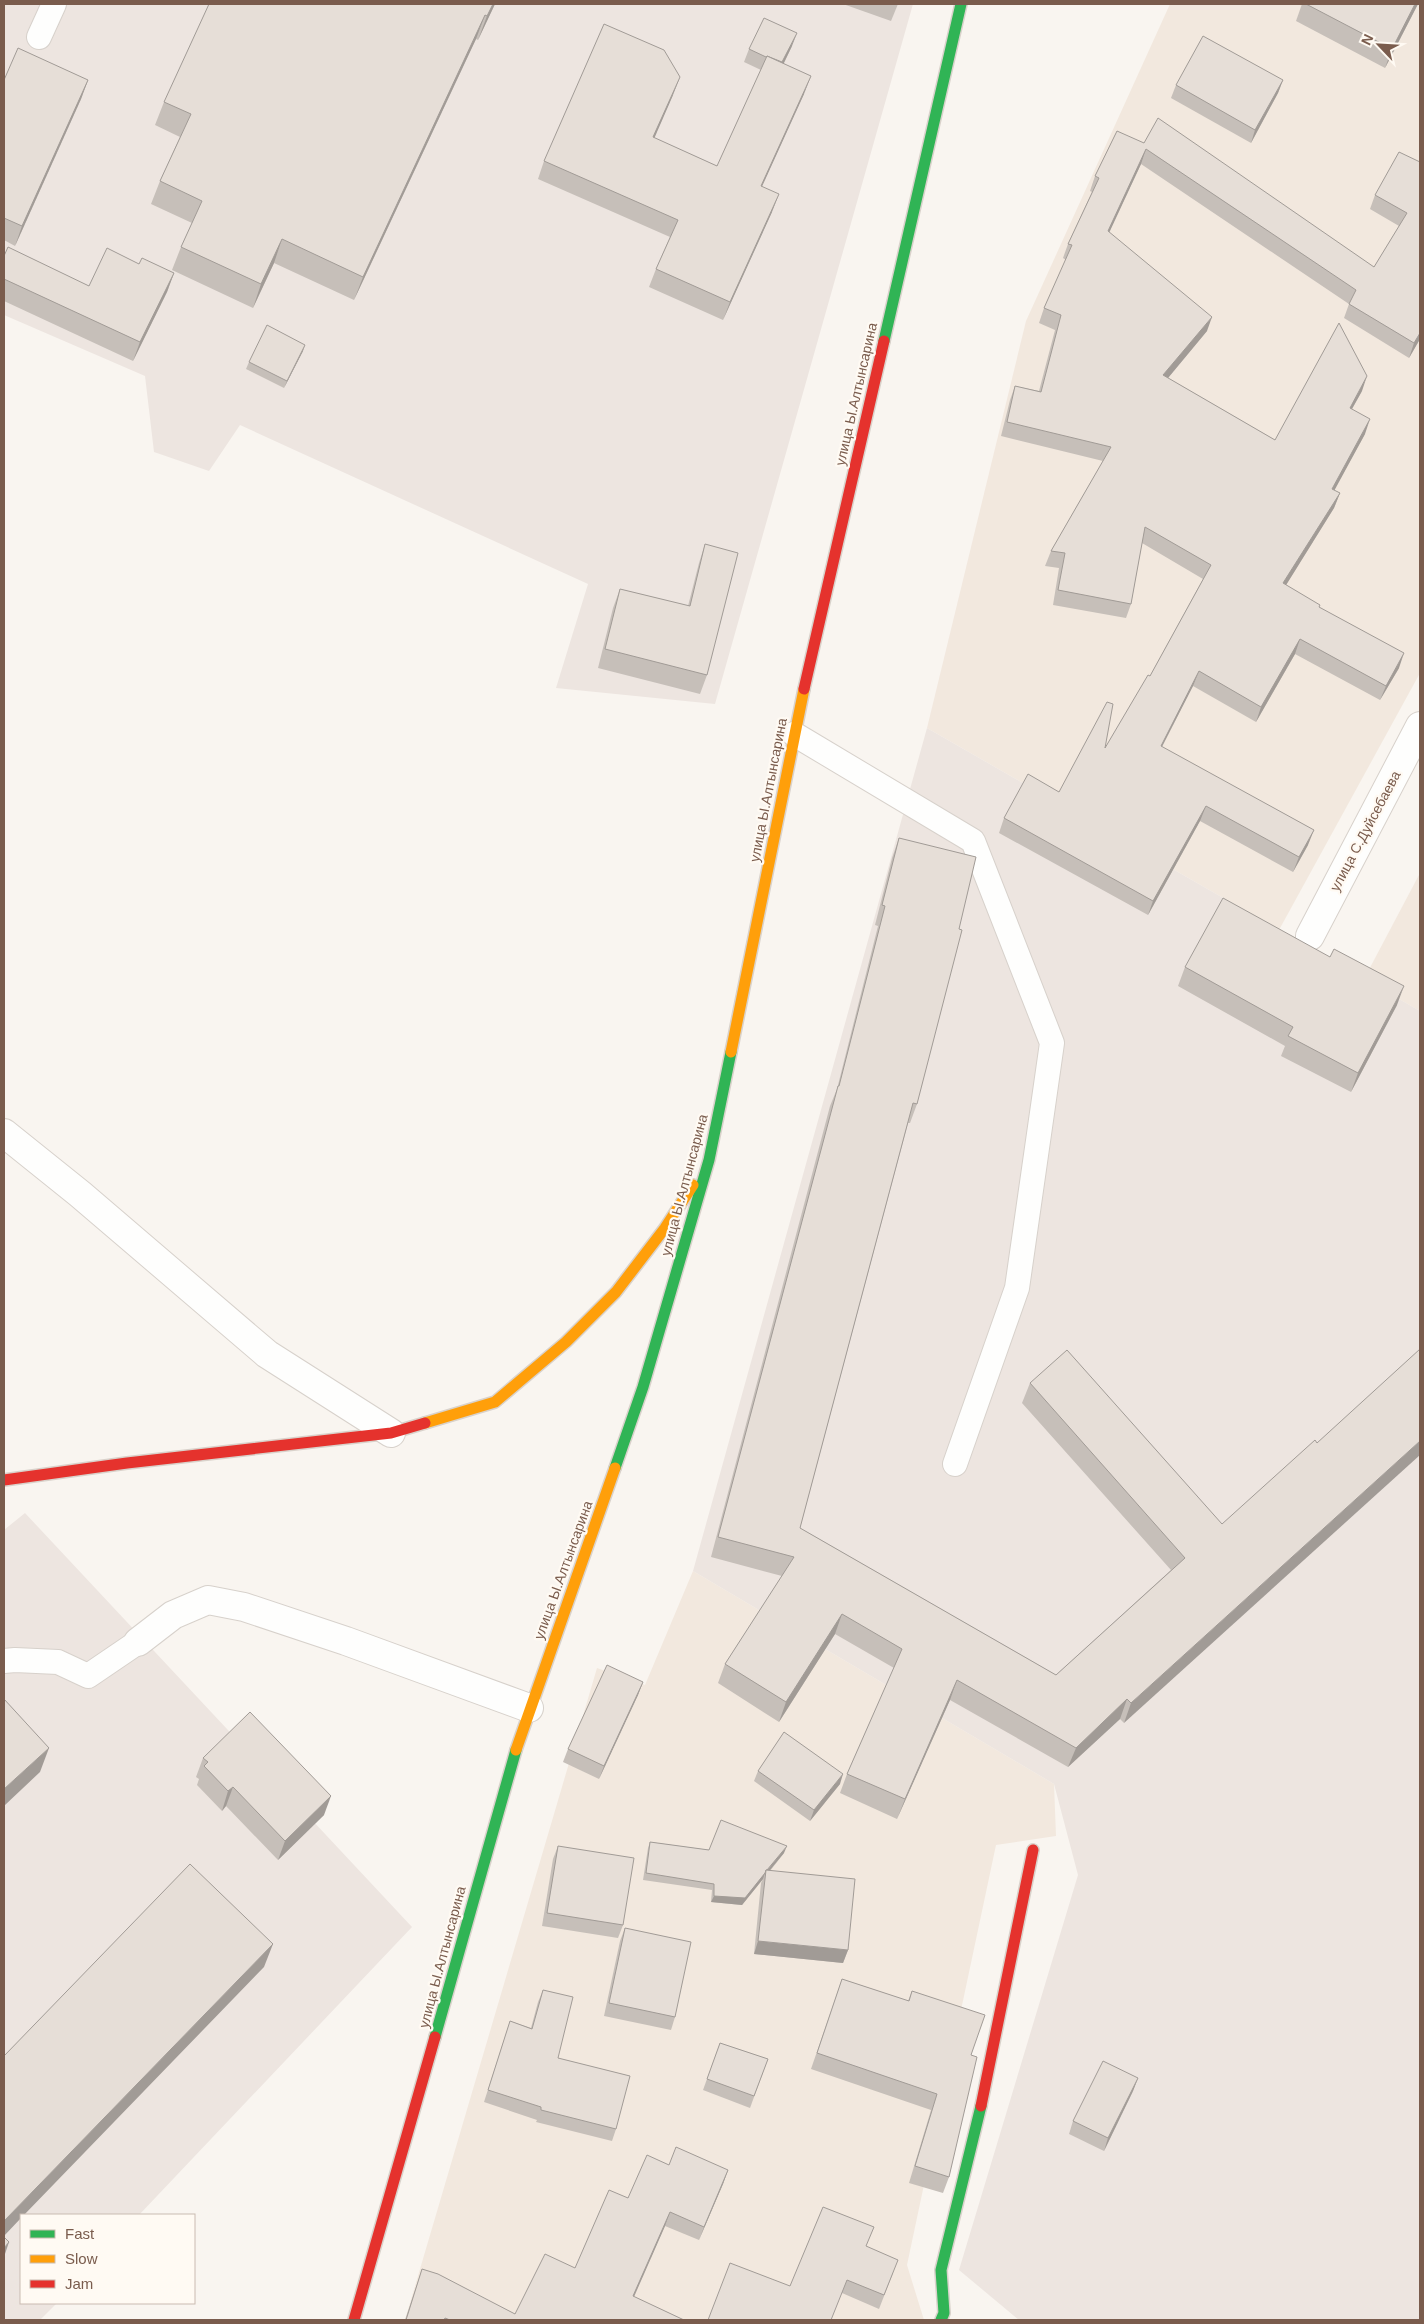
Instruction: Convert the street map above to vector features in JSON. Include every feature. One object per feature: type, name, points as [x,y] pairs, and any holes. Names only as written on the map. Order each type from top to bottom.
[{"type":"street","name":"улица Ы.Алтынсарина","points":[[354,2320],[415,2110],[508,1774],[529,1708],[572,1593],[643,1387],[709,1160],[794,734],[961,4]]},
{"type":"street","name":"улица С.Дуйсебаева","points":[[1310,936],[1420,726]]},
{"type":"street","points":[[4,1133],[80,1194],[267,1354],[391,1433]]},
{"type":"street","points":[[4,1480],[127,1463],[391,1433],[495,1402],[566,1342],[616,1292],[665,1228],[709,1160]]},
{"type":"street","points":[[138,1642],[173,1615],[208,1600],[244,1607],[346,1641],[529,1708]]},
{"type":"street","points":[[947,2318],[941,2270],[982,2100],[1033,1850]]},
{"type":"lane","points":[[39,38],[54,4]]},
{"type":"lane","points":[[794,734],[973,841],[1052,1043],[1017,1288],[955,1464]]},
{"type":"lane","points":[[4,1661],[58,1662],[88,1676],[138,1642]]},
{"type":"shaded area","points":[[4,4],[913,4],[715,704],[556,688],[588,584],[240,425],[209,471],[154,452],[145,376],[4,315]]},
{"type":"shaded area","points":[[1170,4],[1420,4],[1420,673],[1279,930],[927,728],[1026,321]]},
{"type":"shaded area","points":[[927,728],[1420,1011],[1420,2320],[1019,2320],[959,2270],[1078,1875],[1054,1784],[693,1571]]},
{"type":"shaded area","points":[[1420,873],[1420,1011],[1364,979]]},
{"type":"shaded area","points":[[25,1513],[412,1927],[140,2214],[20,2214],[20,2304],[56,2304],[40,2320],[4,2320],[4,1530]]},
{"type":"shaded area","points":[[693,1571],[1054,1784],[1056,1836],[996,1845],[907,2265],[924,2320],[405,2320],[597,1668],[645,1685]]},
{"type":"building","points":[[209,4],[493,4],[487,16],[485,15],[363,277],[282,239],[261,284],[181,247],[202,201],[160,181],[191,114],[164,102]]},
{"type":"building","points":[[1306,4],[1415,4],[1392,49]]},
{"type":"building","points":[[764,18],[797,33],[782,62],[749,49]]},
{"type":"building","points":[[604,24],[664,50],[680,77],[653,137],[717,166],[767,56],[811,76],[761,186],[779,194],[730,302],[656,269],[678,220],[544,161]]},
{"type":"building","points":[[1203,36],[1283,80],[1255,130],[1176,85]]},
{"type":"building","points":[[18,48],[88,80],[22,226],[4,218],[4,80]]},
{"type":"building","points":[[1158,118],[1374,267],[1407,213],[1375,195],[1399,152],[1420,162],[1420,333],[1414,343],[1349,304],[1356,290],[1146,149],[1108,231],[1212,317],[1163,375],[1275,440],[1339,323],[1367,376],[1350,408],[1370,419],[1332,489],[1340,493],[1283,583],[1320,605],[1319,607],[1404,653],[1386,686],[1300,639],[1261,707],[1199,671],[1161,746],[1314,830],[1299,857],[1206,806],[1153,901],[1004,818],[1028,774],[1059,792],[1107,702],[1113,704],[1105,748],[1148,675],[1150,676],[1211,565],[1145,527],[1131,604],[1058,590],[1065,553],[1051,551],[1111,447],[1007,422],[1015,386],[1041,392],[1061,315],[1044,308],[1072,245],[1068,244],[1099,178],[1095,176],[1117,131],[1144,143]]},
{"type":"building","points":[[8,247],[89,286],[107,248],[139,264],[142,258],[174,273],[140,342],[4,279],[4,256]]},
{"type":"building","points":[[267,325],[305,345],[287,381],[249,362]]},
{"type":"building","points":[[705,544],[738,553],[707,675],[605,649],[620,589],[690,606]]},
{"type":"building","points":[[899,838],[976,857],[959,929],[962,930],[917,1104],[913,1103],[800,1528],[1056,1675],[1185,1558],[1030,1383],[1067,1350],[1222,1524],[1315,1440],[1317,1443],[1420,1349],[1420,1441],[1131,1703],[1127,1699],[1076,1748],[957,1680],[905,1799],[847,1774],[902,1649],[842,1614],[786,1702],[725,1664],[794,1557],[718,1537],[839,1086],[885,906],[882,905]]},
{"type":"building","points":[[1223,898],[1330,957],[1334,949],[1404,986],[1358,1073],[1288,1036],[1293,1027],[1185,967]]},
{"type":"building","points":[[607,1665],[643,1682],[604,1766],[568,1749]]},
{"type":"building","points":[[4,1699],[49,1748],[4,1789]]},
{"type":"building","points":[[250,1712],[331,1796],[285,1841],[233,1787],[228,1791],[204,1766],[208,1762],[203,1758]]},
{"type":"building","points":[[784,1732],[843,1774],[814,1810],[758,1771]]},
{"type":"building","points":[[721,1820],[787,1846],[745,1898],[714,1896],[714,1884],[646,1873],[650,1842],[709,1850]]},
{"type":"building","points":[[558,1846],[634,1858],[623,1925],[547,1913]]},
{"type":"building","points":[[190,1864],[273,1944],[4,2221],[4,2056]]},
{"type":"building","points":[[766,1870],[855,1879],[848,1950],[758,1941]]},
{"type":"building","points":[[625,1928],[691,1942],[675,2017],[609,2003]]},
{"type":"building","points":[[842,1979],[909,2001],[912,1991],[985,2015],[971,2055],[977,2057],[949,2177],[915,2166],[937,2094],[817,2053]]},
{"type":"building","points":[[543,1990],[573,1997],[558,2058],[630,2076],[616,2129],[541,2110],[541,2107],[488,2090],[510,2021],[532,2029]]},
{"type":"building","points":[[720,2043],[768,2059],[754,2096],[707,2079]]},
{"type":"building","points":[[1103,2061],[1138,2078],[1108,2138],[1073,2121]]},
{"type":"building","points":[[676,2147],[728,2170],[704,2227],[670,2212],[633,2296],[684,2320],[450,2320],[445,2318],[444,2320],[406,2320],[422,2269],[438,2274],[515,2314],[545,2254],[575,2268],[609,2190],[628,2198],[647,2155],[669,2165]]},
{"type":"building","points":[[823,2207],[874,2227],[866,2246],[898,2260],[884,2295],[847,2280],[831,2320],[708,2320],[730,2263],[790,2286]]},
{"type":"building","points":[[4,2237],[9,2242],[4,2248]]},
{"type":"traffic: fast","points":[[884,341],[961,4]]},
{"type":"traffic: fast","points":[[615,1468],[643,1387],[709,1160],[731,1052]]},
{"type":"traffic: fast","points":[[435,2037],[516,1750]]},
{"type":"traffic: fast","points":[[941,2320],[944,2313],[941,2270],[981,2106]]},
{"type":"traffic: slow","points":[[731,1052],[804,689]]},
{"type":"traffic: slow","points":[[425,1423],[495,1402],[566,1342],[616,1292],[665,1228],[693,1185]]},
{"type":"traffic: slow","points":[[516,1750],[615,1468]]},
{"type":"traffic: jam","points":[[804,689],[884,341]]},
{"type":"traffic: jam","points":[[4,1480],[127,1463],[391,1433],[425,1423]]},
{"type":"traffic: jam","points":[[981,2106],[1033,1850]]},
{"type":"traffic: jam","points":[[354,2320],[435,2037]]}]
